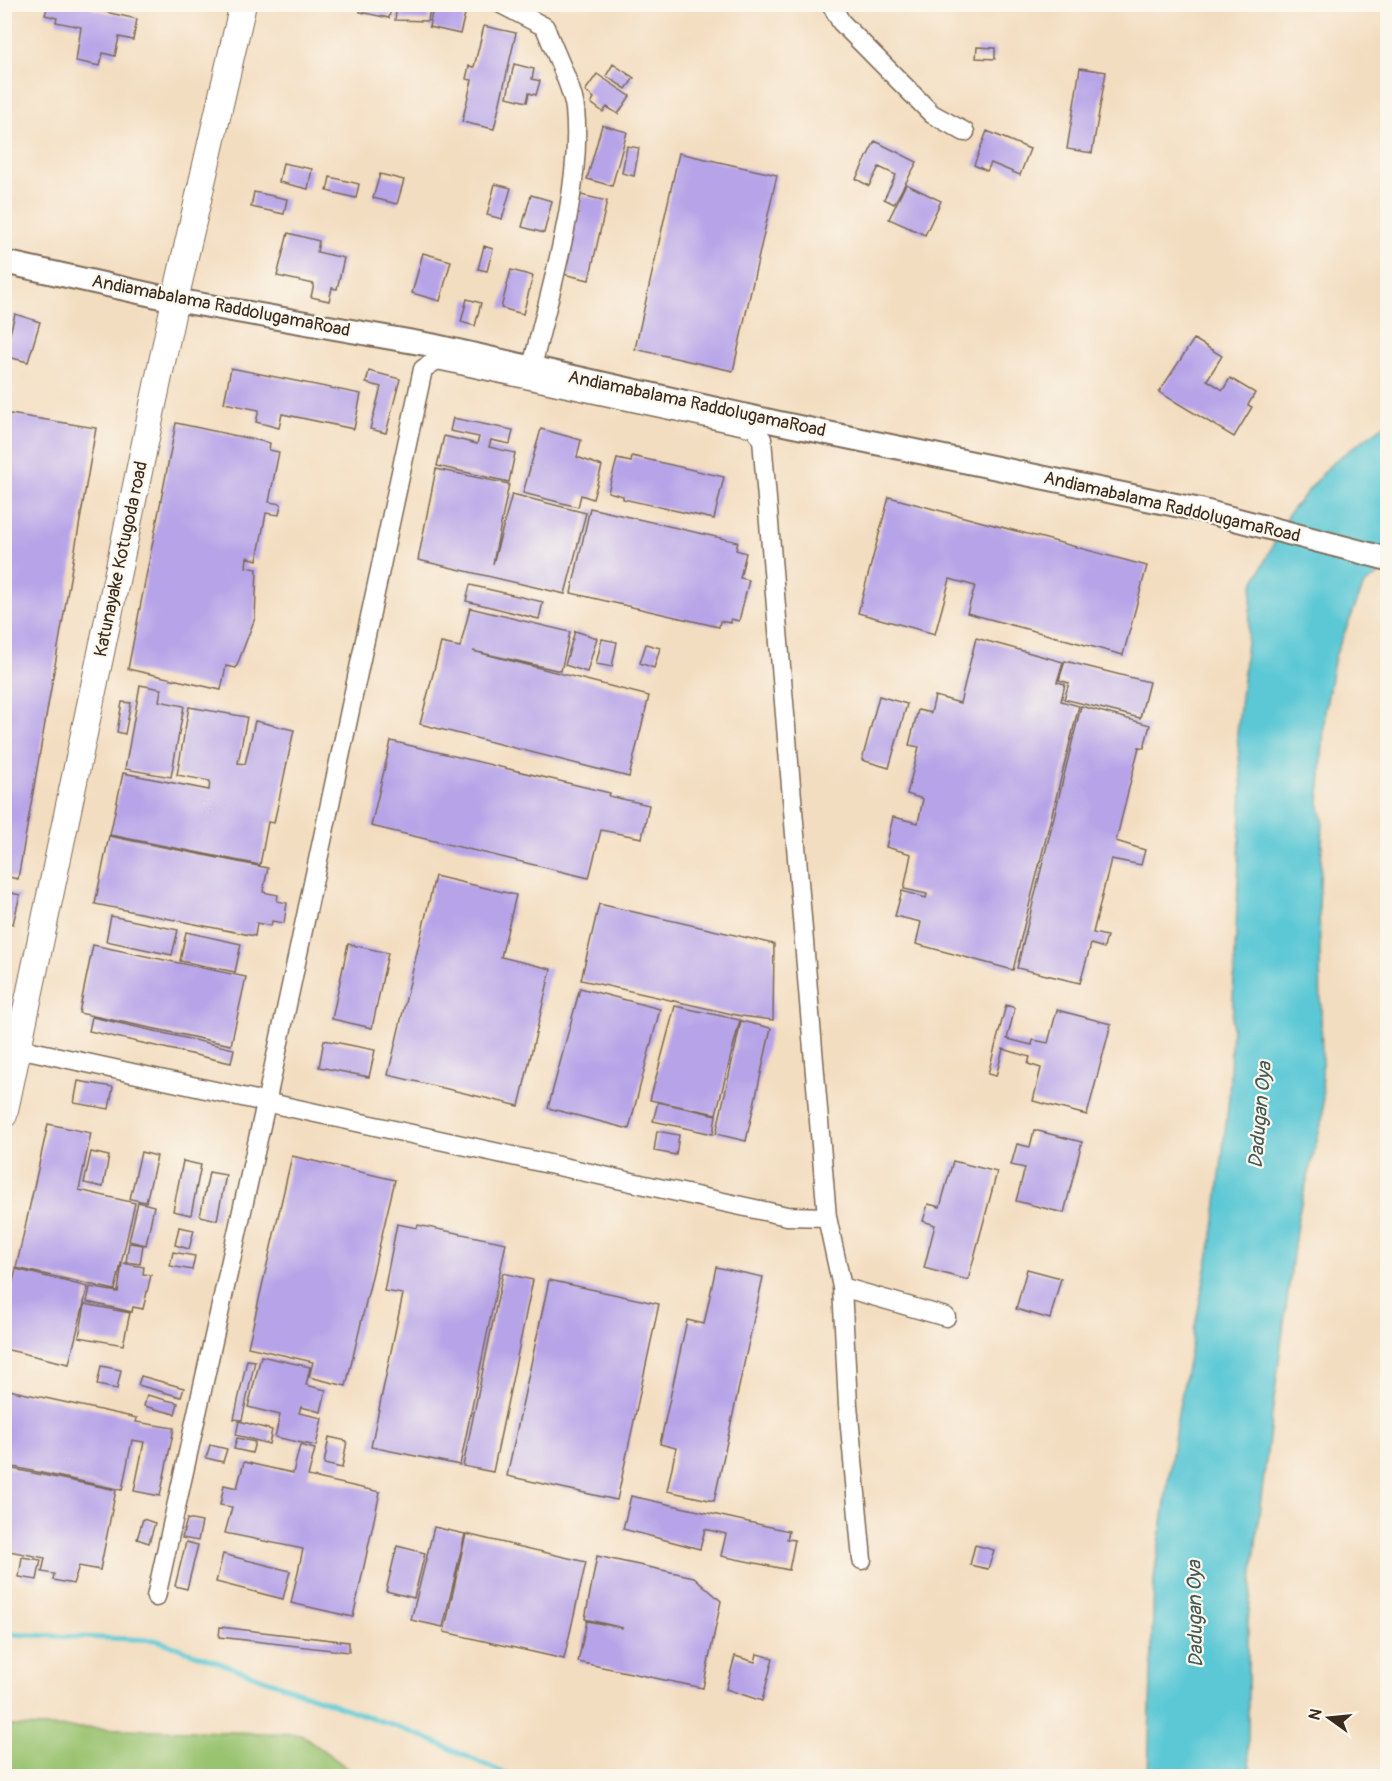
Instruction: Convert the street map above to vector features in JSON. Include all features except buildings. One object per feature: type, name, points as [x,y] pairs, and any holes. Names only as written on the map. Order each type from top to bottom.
[{"type":"main road","name":"Katunayake Kotugoda road","points":[[4,1115],[175,300],[243,4]]},
{"type":"street","points":[[501,4],[545,27],[575,106],[577,160],[558,259],[532,367]]},
{"type":"street","points":[[831,4],[841,22],[932,114],[965,132]]},
{"type":"street","name":"Andiamabalama RaddolugamaRoad","points":[[4,262],[175,300],[431,345],[779,423],[1200,510],[1388,559]]},
{"type":"street","points":[[156,1597],[266,1103],[423,369],[437,360],[754,428],[762,439],[827,1217],[842,1287],[848,1405],[862,1560]]},
{"type":"street","points":[[18,1048],[788,1216],[827,1217]]},
{"type":"street","points":[[842,1287],[946,1317]]},
{"type":"green space","points":[[11,1726],[301,1734],[358,1776],[5,1776],[5,1728]]},
{"type":"water","name":"Dadugan Oya","points":[[1387,423],[1387,569],[1364,585],[1335,656],[1325,711],[1319,803],[1323,820],[1319,905],[1323,1116],[1298,1216],[1259,1514],[1248,1621],[1248,1751],[1251,1776],[1148,1776],[1154,1579],[1178,1413],[1214,1229],[1229,1097],[1242,788],[1237,735],[1253,585],[1289,513],[1333,462]]},
{"type":"waterway","points":[[4,1634],[156,1640],[422,1736],[510,1776]]}]
